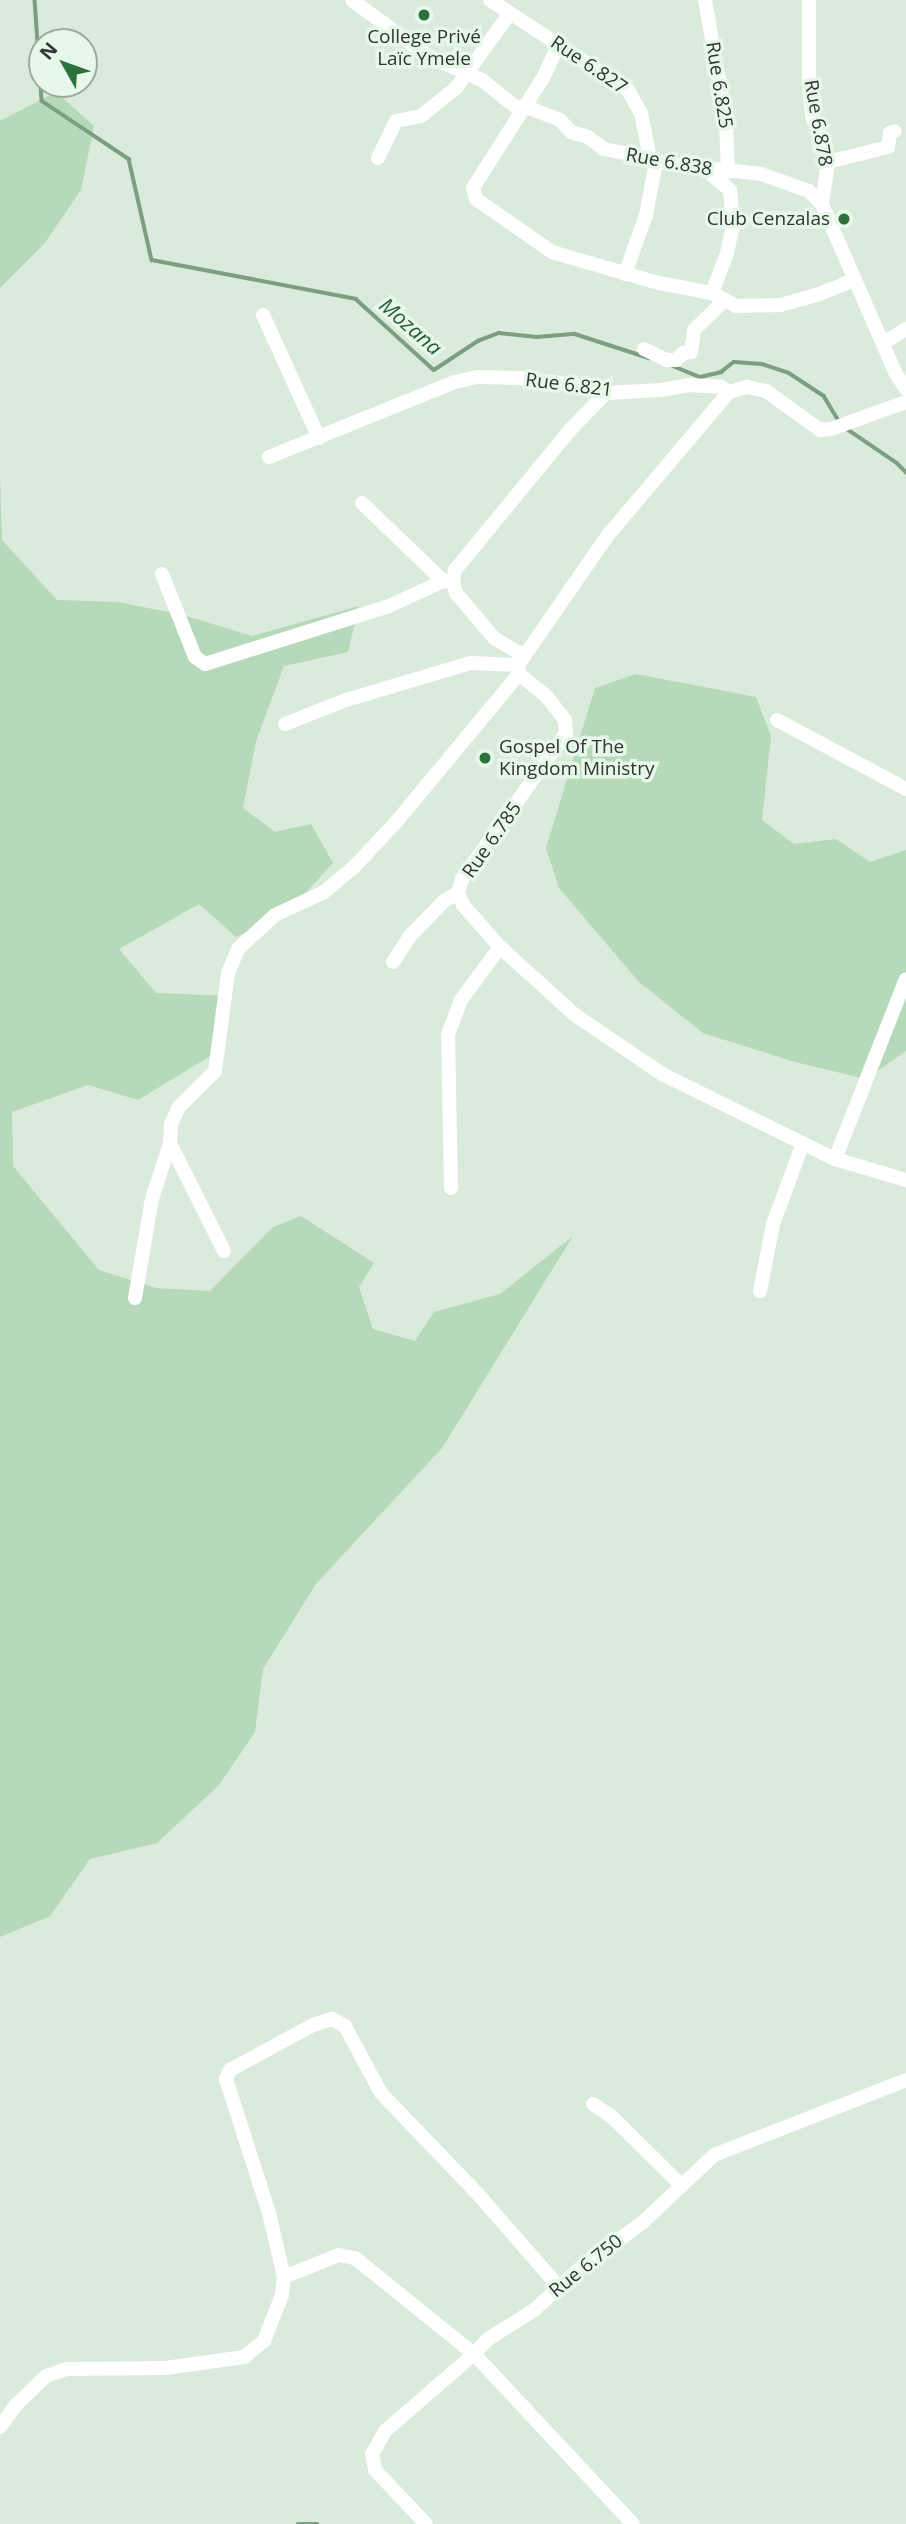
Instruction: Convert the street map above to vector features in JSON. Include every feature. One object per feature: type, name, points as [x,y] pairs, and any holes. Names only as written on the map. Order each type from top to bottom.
[{"type":"street","name":"Rue 6.838","points":[[352,0],[428,56],[451,69],[469,72],[517,108],[524,106],[560,120],[571,132],[588,137],[604,149],[706,170],[761,174],[808,191],[822,204]]},
{"type":"street","name":"Rue 6.827","points":[[490,0],[509,8],[558,46],[596,67],[634,95],[653,160]]},
{"type":"street","name":"Rue 6.825","points":[[705,0],[726,119],[728,172]]},
{"type":"street","name":"Rue 6.878","points":[[809,0],[809,90],[813,118],[828,162],[822,204]]},
{"type":"street","points":[[378,158],[396,121],[421,116],[456,88],[509,8]]},
{"type":"street","points":[[558,46],[543,78],[473,188],[476,199],[552,252],[625,274],[712,293],[746,307],[790,304],[854,280]]},
{"type":"street","points":[[828,162],[888,147],[890,133],[894,131]]},
{"type":"street","points":[[625,274],[646,215],[653,160]]},
{"type":"street","points":[[706,170],[730,190],[733,225],[727,253],[712,293]]},
{"type":"street","points":[[822,204],[854,280],[906,390]]},
{"type":"street","points":[[644,349],[667,360],[676,360],[683,353],[691,352],[694,330],[725,300]]},
{"type":"street","points":[[263,315],[319,438]]},
{"type":"street","points":[[883,343],[906,329]]},
{"type":"street","name":"Rue 6.821","points":[[269,457],[455,382],[477,377],[547,381],[606,393],[661,390],[688,385],[721,387],[729,392],[747,387],[766,391],[820,430],[831,429],[906,402]]},
{"type":"street","points":[[135,1298],[152,1199],[170,1143],[172,1124],[178,1107],[215,1071],[228,973],[238,949],[275,915],[324,892],[355,866],[397,821],[520,665],[608,535],[729,392]]},
{"type":"street","points":[[162,573],[195,657],[205,664],[389,606],[448,582],[571,429],[606,393]]},
{"type":"street","points":[[362,503],[448,582],[520,665]]},
{"type":"street","points":[[285,724],[346,700],[471,663],[520,665]]},
{"type":"street","name":"Rue 6.785","points":[[520,665],[565,720],[566,733],[462,879],[458,893],[463,905],[500,947],[575,1015],[662,1074],[835,1159],[906,1180]]},
{"type":"street","points":[[777,720],[906,789]]},
{"type":"street","points":[[393,962],[410,937],[444,901],[458,893]]},
{"type":"street","points":[[451,1188],[448,1034],[461,1000],[500,947]]},
{"type":"street","points":[[835,1159],[906,979]]},
{"type":"street","points":[[170,1143],[224,1251]]},
{"type":"street","points":[[760,1291],[773,1224],[803,1143]]},
{"type":"street","points":[[0,2427],[17,2404],[46,2376],[66,2369],[165,2368],[244,2357],[264,2341],[282,2295],[285,2277],[269,2213],[226,2079],[230,2070],[313,2025],[332,2019],[345,2026],[381,2092],[477,2193],[558,2286]]},
{"type":"street","name":"Rue 6.750","points":[[426,2524],[375,2470],[372,2454],[385,2431],[488,2339],[534,2310],[558,2286],[643,2222],[715,2155],[906,2080]]},
{"type":"street","points":[[593,2104],[611,2116],[681,2185]]},
{"type":"street","points":[[285,2277],[339,2255],[355,2258],[474,2354],[625,2521]]},
{"type":"green space","points":[[44,98],[63,98],[94,126],[81,190],[44,244],[0,288],[0,121]]},
{"type":"green space","points":[[0,474],[2,540],[57,600],[118,602],[183,615],[252,636],[359,606],[348,652],[284,666],[256,741],[243,808],[275,832],[311,824],[333,863],[289,911],[236,937],[199,904],[119,949],[156,993],[231,996],[217,1052],[138,1100],[88,1085],[12,1112],[13,1166],[99,1270],[156,1288],[210,1291],[273,1227],[301,1216],[374,1263],[359,1287],[373,1329],[415,1341],[434,1312],[500,1294],[573,1236],[442,1448],[316,1584],[263,1669],[255,1732],[219,1785],[157,1843],[90,1859],[50,1916],[0,1937]]},
{"type":"green space","points":[[636,674],[756,697],[771,736],[762,820],[794,844],[836,839],[870,862],[906,850],[906,1051],[866,1079],[795,1062],[703,1033],[639,982],[559,888],[546,848],[595,688]]},
{"type":"waterway","name":"Mozana","points":[[35,0],[42,101],[129,159],[152,260],[356,299],[434,370],[478,341],[499,333],[537,337],[575,334],[649,358]]},
{"type":"waterway","name":"Mozana","points":[[673,366],[700,377],[721,372],[734,362],[762,364],[789,373],[824,396],[839,421]]},
{"type":"waterway","name":"Mozana","points":[[844,427],[906,472]]},
{"type":"waterway","points":[[298,2524],[317,2524]]},
{"type":"place","name":"College Privé Laïc Ymele","points":[[424,15]]},
{"type":"place","name":"Club Cenzalas","points":[[844,219]]},
{"type":"place","name":"Gospel Of The Kingdom Ministry","points":[[485,758]]}]
